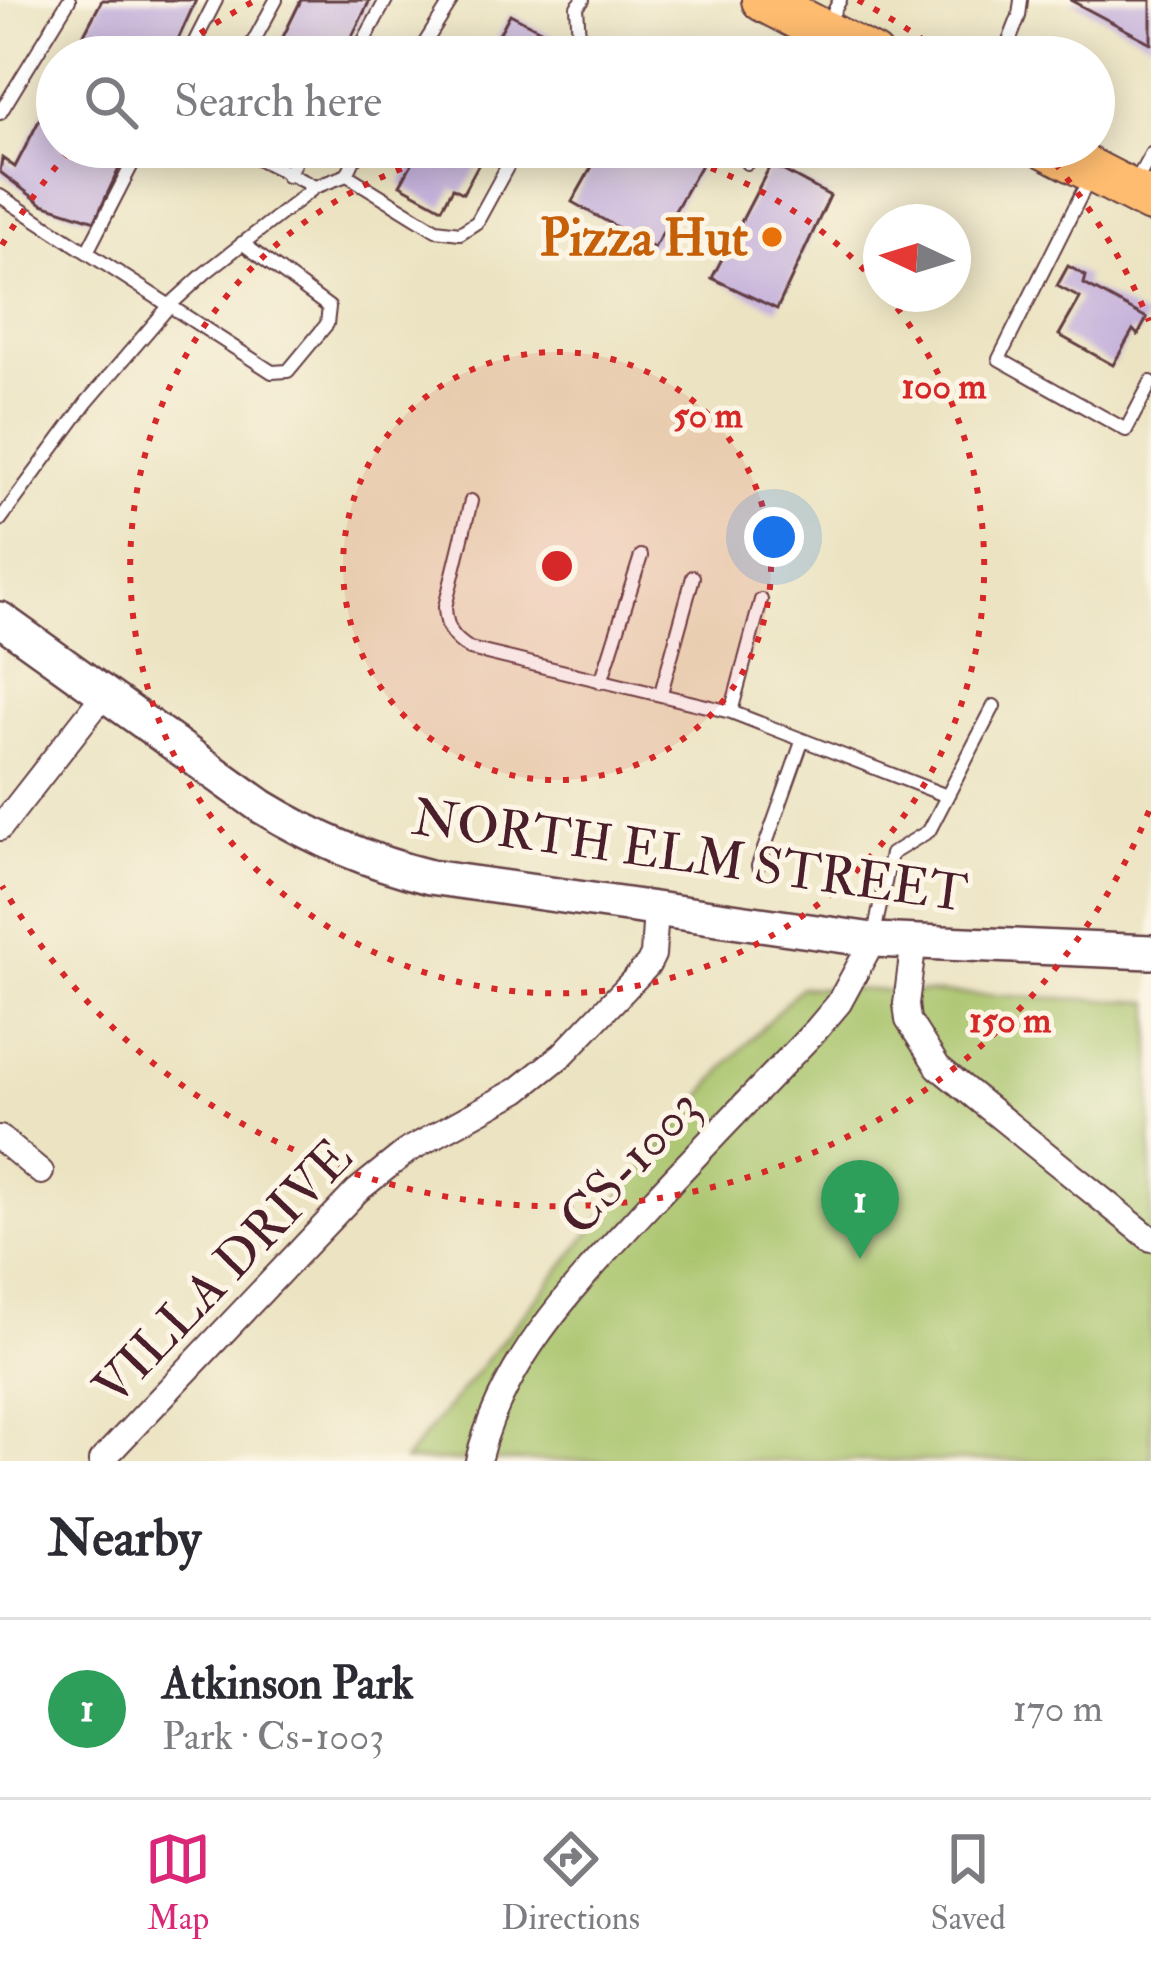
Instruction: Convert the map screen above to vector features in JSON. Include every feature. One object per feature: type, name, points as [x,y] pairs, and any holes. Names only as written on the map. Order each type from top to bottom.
[{"type":"highway","points":[[764,0],[824,30]]},
{"type":"highway","points":[[1085,168],[1144,182]]},
{"type":"street","name":"NORTH ELM STREET","points":[[0,620],[261,806],[344,850],[430,877],[873,940],[1151,952]]},
{"type":"street","points":[[0,828],[103,696]]},
{"type":"street","name":"VILLA DRIVE","points":[[100,1461],[369,1180],[407,1151],[518,1090],[563,1054],[648,965],[656,908]]},
{"type":"street","name":"CS-1003","points":[[478,1461],[508,1385],[532,1342],[580,1280],[828,1016],[873,940]]},
{"type":"street","points":[[914,940],[908,1020],[938,1067],[1151,1239]]},
{"type":"street","points":[[0,1138],[41,1172]]},
{"type":"lane","points":[[47,36],[69,0]]},
{"type":"lane","points":[[198,36],[216,0]]},
{"type":"lane","points":[[256,36],[276,0]]},
{"type":"lane","points":[[366,36],[386,0]]},
{"type":"lane","points":[[429,36],[452,0]]},
{"type":"lane","points":[[563,0],[580,4],[579,36]]},
{"type":"lane","points":[[1011,36],[1022,0]]},
{"type":"lane","points":[[0,112],[36,54]]},
{"type":"lane","points":[[88,250],[130,168]]},
{"type":"lane","points":[[272,168],[315,187]]},
{"type":"lane","points":[[286,176],[291,168]]},
{"type":"lane","points":[[0,520],[87,402],[171,304],[315,187],[347,175],[350,168]]},
{"type":"lane","points":[[347,175],[436,230],[460,233],[477,222],[507,168]]},
{"type":"lane","points":[[1093,172],[999,359],[1126,430],[1151,382]]},
{"type":"lane","points":[[0,196],[272,372],[288,370],[328,324],[329,307],[242,243]]},
{"type":"lane","points":[[471,501],[445,607],[449,632],[470,649],[731,712],[947,796]]},
{"type":"lane","points":[[601,682],[641,556]]},
{"type":"lane","points":[[661,693],[693,578]]},
{"type":"lane","points":[[731,712],[761,600]]},
{"type":"lane","points":[[873,940],[892,854],[929,831],[994,706]]},
{"type":"lane","points":[[758,866],[802,742]]},
{"type":"green space","points":[[801,987],[1151,1002],[1151,1461],[404,1461],[729,1062]]},
{"type":"building","points":[[102,0],[196,0],[180,36],[83,36]]},
{"type":"building","points":[[301,0],[370,0],[352,36],[283,36]]},
{"type":"building","points":[[1070,0],[1151,0],[1151,43]]},
{"type":"building","points":[[510,14],[552,36],[498,36]]},
{"type":"building","points":[[36,126],[36,168],[119,168],[95,221],[42,204],[0,172],[2,158],[15,167]]},
{"type":"building","points":[[409,168],[477,168],[463,193],[453,188],[442,208],[400,185]]},
{"type":"building","points":[[591,168],[699,168],[654,248],[572,202]]},
{"type":"building","name":"Pizza Hut","points":[[769,168],[778,168],[830,196],[777,309],[712,278]]},
{"type":"building","points":[[1068,266],[1086,276],[1084,284],[1147,318],[1138,335],[1133,330],[1113,365],[1059,335],[1080,298],[1057,286]]},
{"type":"place","name":"Pizza Hut","points":[[772,237]]},
{"type":"place","name":"Atkinson Park","points":[[860,1259]]}]
